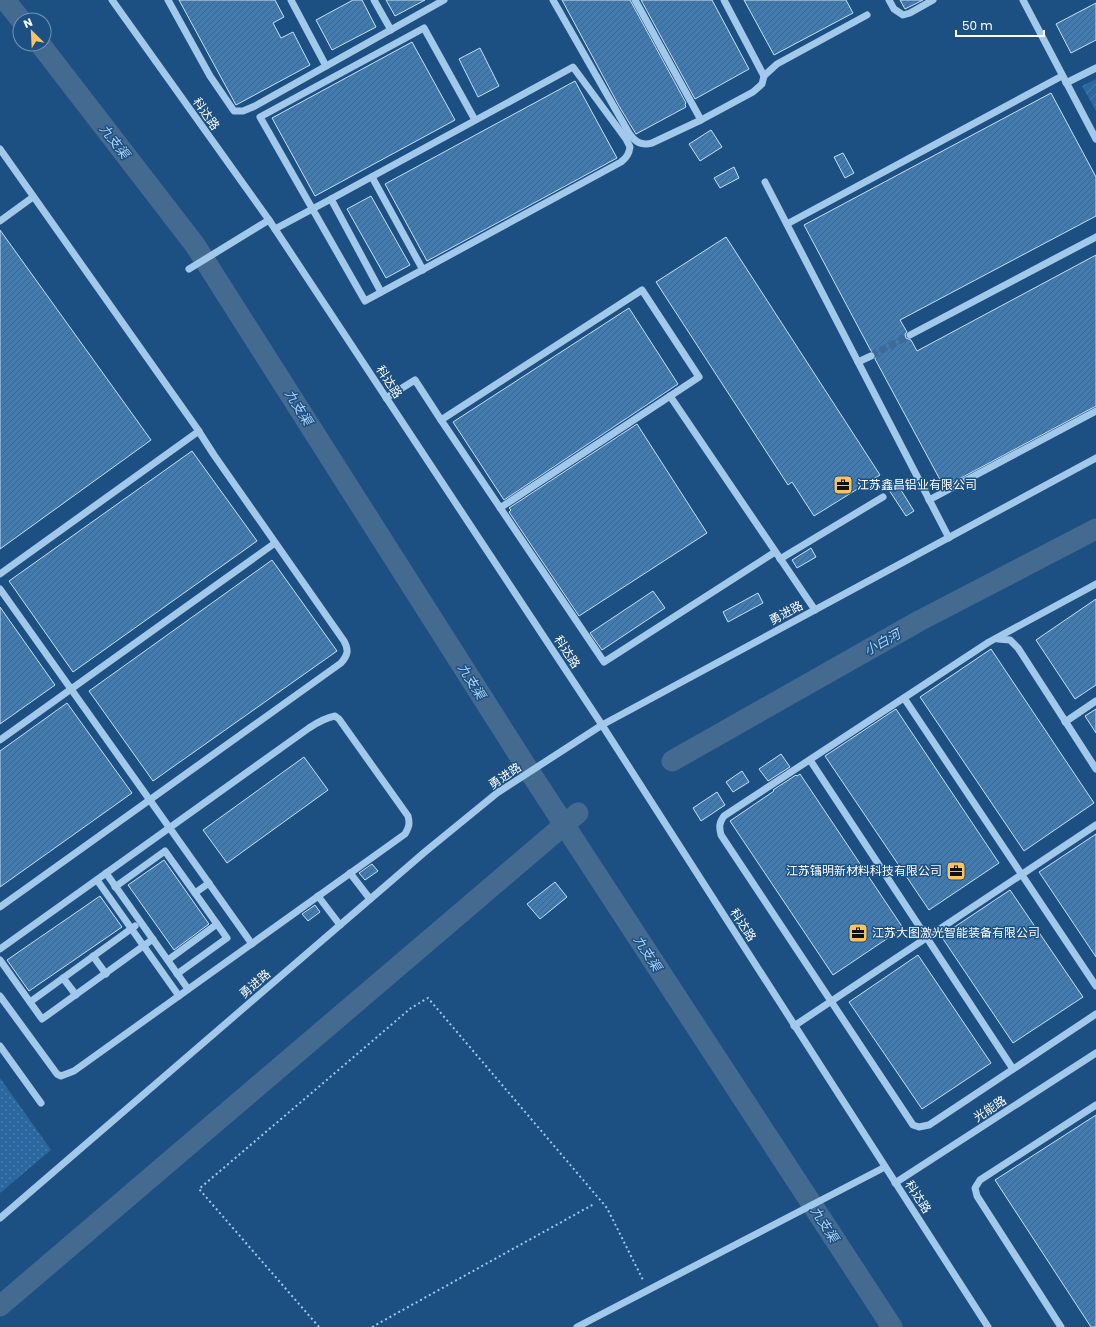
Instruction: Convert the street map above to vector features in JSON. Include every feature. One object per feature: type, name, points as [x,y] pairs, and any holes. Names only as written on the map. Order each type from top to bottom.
[{"type":"street","name":"科达路","points":[[112,0],[275,229],[602,725],[988,1327]]},
{"type":"street","points":[[168,0],[210,76],[234,111],[243,111],[255,106],[444,0]]},
{"type":"street","points":[[290,0],[326,66]]},
{"type":"street","points":[[374,0],[391,30]]},
{"type":"street","points":[[553,0],[629,133],[634,140],[646,145],[701,120],[753,92],[762,84],[764,76],[777,64],[867,15]]},
{"type":"street","points":[[635,0],[701,120]]},
{"type":"street","points":[[724,0],[764,76]]},
{"type":"street","points":[[889,0],[894,9],[903,15],[910,13],[933,0]]},
{"type":"street","points":[[1023,0],[1096,139]]},
{"type":"street","points":[[275,229],[311,209],[372,177],[573,67],[626,139],[630,146],[629,153],[621,162],[365,301],[311,209],[260,118],[424,28],[475,120]]},
{"type":"street","points":[[1066,83],[1096,68]]},
{"type":"street","points":[[787,224],[1062,76]]},
{"type":"street","points":[[0,149],[199,432],[344,641],[348,649],[347,657],[341,664],[0,907]]},
{"type":"street","points":[[372,177],[423,270]]},
{"type":"street","points":[[765,182],[949,538]]},
{"type":"street","points":[[0,221],[33,196]]},
{"type":"street","points":[[331,199],[381,292]]},
{"type":"street","points":[[189,269],[269,220]]},
{"type":"street","points":[[910,335],[1096,237]]},
{"type":"street","points":[[441,420],[642,290],[699,377],[500,508]]},
{"type":"street","points":[[858,362],[871,356]]},
{"type":"street","points":[[386,398],[415,380],[604,662],[775,552]]},
{"type":"street","points":[[670,396],[815,610]]},
{"type":"street","points":[[929,500],[1096,411]]},
{"type":"street","points":[[0,574],[199,432]]},
{"type":"street","name":"勇进路","points":[[0,1218],[426,851],[497,793],[602,725],[1096,458]]},
{"type":"street","points":[[780,559],[883,497]]},
{"type":"street","points":[[0,740],[275,542]]},
{"type":"street","points":[[1096,584],[998,639],[989,642],[724,816],[719,823],[721,835],[913,1125],[919,1127],[929,1125],[1096,1014]]},
{"type":"street","points":[[0,589],[252,944]]},
{"type":"street","points":[[998,639],[1010,640],[1018,648],[1096,769]]},
{"type":"street","points":[[904,698],[1096,986]]},
{"type":"street","points":[[1065,722],[1096,701]]},
{"type":"street","points":[[0,949],[322,719],[335,716],[339,719],[405,811],[410,822],[405,834],[74,1071],[61,1076],[52,1069],[0,996]]},
{"type":"street","points":[[810,760],[1013,1069]]},
{"type":"street","points":[[794,1026],[1096,825]]},
{"type":"street","points":[[115,887],[165,851],[195,893],[227,938],[177,974]]},
{"type":"street","points":[[106,873],[188,989]]},
{"type":"street","points":[[350,874],[370,899]]},
{"type":"street","points":[[97,880],[179,996]]},
{"type":"street","points":[[195,893],[209,883]]},
{"type":"street","points":[[318,896],[340,925]]},
{"type":"street","points":[[30,1002],[141,922]]},
{"type":"street","points":[[168,960],[217,924]]},
{"type":"street","points":[[0,960],[42,1019],[153,940]]},
{"type":"street","points":[[93,956],[106,974]]},
{"type":"street","points":[[63,978],[76,995]]},
{"type":"street","points":[[0,1046],[41,1103]]},
{"type":"street","name":"光能路","points":[[895,1183],[1096,1053]]},
{"type":"street","points":[[1061,1327],[977,1196],[975,1188],[980,1180],[1096,1105]]},
{"type":"street","points":[[577,1327],[885,1167]]},
{"type":"path","points":[[319,1327],[198,1189],[411,1008],[428,998],[607,1208],[648,1290]]},
{"type":"path","points":[[372,1327],[594,1204]]},
{"type":"shaded area","points":[[1096,79],[1096,111],[1082,86]]},
{"type":"shaded area","points":[[0,1078],[51,1150],[0,1193]]},
{"type":"building","points":[[179,0],[275,0],[284,17],[273,23],[281,38],[293,32],[310,65],[236,105]]},
{"type":"building","points":[[353,0],[362,0],[376,27],[332,50],[316,20]]},
{"type":"building","points":[[386,0],[425,0],[395,16]]},
{"type":"building","points":[[562,0],[630,0],[686,103],[686,107],[636,134],[619,106]]},
{"type":"building","points":[[641,0],[712,0],[749,69],[695,99]]},
{"type":"building","points":[[744,0],[846,0],[853,13],[774,55]]},
{"type":"building","points":[[900,0],[923,0],[905,9]]},
{"type":"building","points":[[1096,3],[1096,40],[1071,53],[1056,24]]},
{"type":"building","points":[[412,42],[455,120],[315,196],[272,118]]},
{"type":"building","points":[[480,48],[499,86],[478,97],[459,59]]},
{"type":"building","points":[[575,81],[617,158],[427,261],[385,184]]},
{"type":"building","points":[[1051,93],[1096,177],[1096,216],[900,320],[907,332],[905,334],[906,338],[911,340],[917,351],[1096,255],[1096,406],[944,487],[875,359],[875,354],[871,351],[804,225]]},
{"type":"building","points":[[711,130],[722,147],[700,161],[689,144]]},
{"type":"building","points":[[843,153],[854,173],[845,178],[834,157]]},
{"type":"building","points":[[734,167],[739,178],[720,188],[714,178]]},
{"type":"building","points":[[371,196],[410,265],[386,278],[347,209]]},
{"type":"building","points":[[0,230],[151,440],[0,549]]},
{"type":"building","points":[[726,237],[880,475],[814,516],[792,482],[788,485],[656,282]]},
{"type":"building","points":[[629,308],[678,384],[504,500],[453,422]]},
{"type":"building","points":[[637,424],[707,533],[579,616],[509,512],[511,510],[509,508]]},
{"type":"building","points":[[192,451],[257,541],[73,672],[9,581]]},
{"type":"building","points":[[896,482],[914,511],[906,516],[887,487]]},
{"type":"building","points":[[811,548],[816,557],[797,568],[792,560]]},
{"type":"building","points":[[272,560],[337,651],[153,781],[89,691]]},
{"type":"building","points":[[653,591],[665,608],[602,650],[590,633]]},
{"type":"building","points":[[758,593],[763,603],[728,622],[723,612]]},
{"type":"building","points":[[1096,599],[1096,685],[1075,699],[1036,640]]},
{"type":"building","points":[[0,607],[55,685],[0,724]]},
{"type":"building","points":[[991,649],[1094,803],[1024,851],[920,697]]},
{"type":"building","points":[[67,703],[132,793],[0,887],[0,751]]},
{"type":"building","points":[[896,709],[999,863],[929,910],[825,756]]},
{"type":"building","points":[[1096,709],[1096,733],[1085,716]]},
{"type":"building","points":[[781,754],[790,767],[768,781],[759,769]]},
{"type":"building","points":[[304,757],[328,790],[227,863],[203,830]]},
{"type":"building","points":[[742,771],[749,782],[733,792],[726,782]]},
{"type":"building","points":[[800,774],[903,928],[833,975],[730,821],[774,791],[773,790]]},
{"type":"building","points":[[717,792],[725,805],[701,821],[693,808]]},
{"type":"building","points":[[1096,834],[1096,957],[1039,872]]},
{"type":"building","points":[[164,860],[209,924],[174,950],[128,885]]},
{"type":"building","points":[[372,864],[378,871],[365,880],[359,873]]},
{"type":"building","points":[[555,882],[567,897],[540,919],[527,904]]},
{"type":"building","points":[[1010,890],[1083,997],[1013,1043],[941,936]]},
{"type":"building","points":[[100,896],[122,927],[29,991],[7,960]]},
{"type":"building","points":[[315,905],[320,912],[308,921],[302,914]]},
{"type":"building","points":[[918,955],[991,1063],[922,1109],[849,1002]]},
{"type":"building","points":[[1096,1115],[1096,1327],[1091,1327],[995,1180]]},
{"type":"waterway","name":"九支渠","points":[[5,0],[15,12]]},
{"type":"waterway","name":"九支渠","points":[[46,52],[195,245],[524,763],[892,1327]]},
{"type":"waterway","name":"小白河","points":[[672,761],[919,621],[1096,529]]},
{"type":"waterway","points":[[0,1306],[578,813]]},
{"type":"tunnel","points":[[871,356],[910,335]]},
{"type":"place","name":"江苏鑫昌铝业有限公司","points":[[843,485]]},
{"type":"place","name":"江苏镭明新材料科技有限公司","points":[[956,871]]},
{"type":"place","name":"江苏大图激光智能装备有限公司","points":[[858,933]]}]
